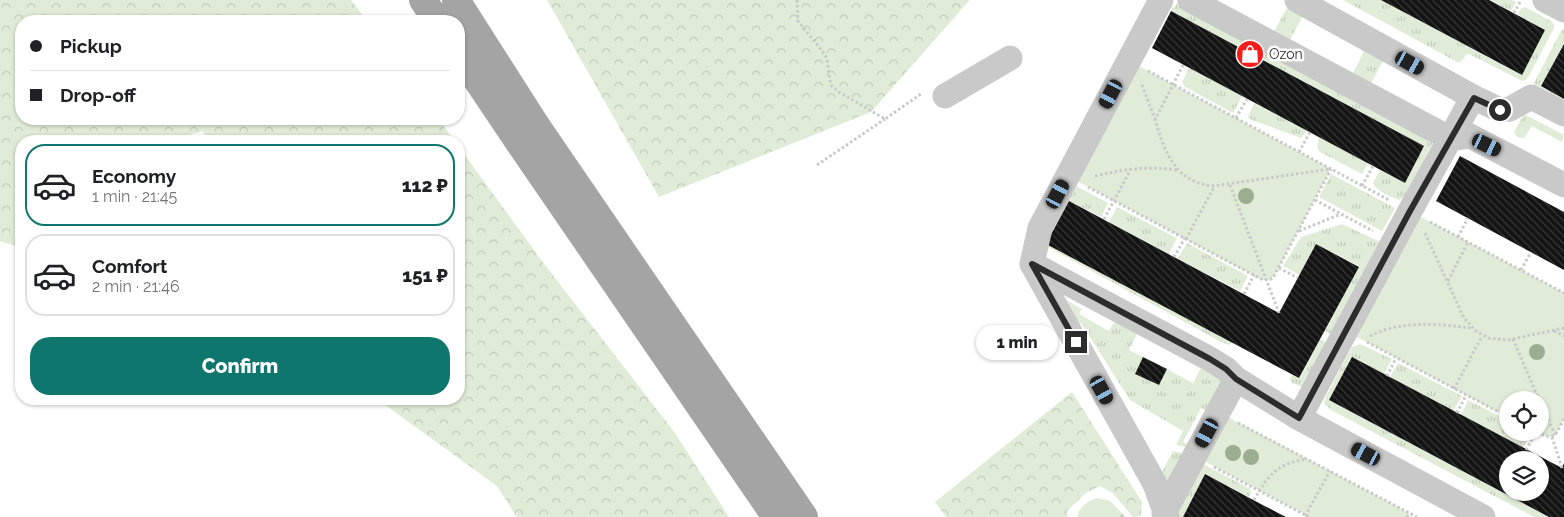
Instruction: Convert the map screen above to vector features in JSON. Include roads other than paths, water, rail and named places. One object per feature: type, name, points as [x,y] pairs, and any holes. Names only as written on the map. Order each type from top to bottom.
[{"type":"main road","points":[[423,0],[434,15]]},
{"type":"main road","points":[[456,0],[537,128],[804,517]]},
{"type":"main road","points":[[465,62],[776,517]]},
{"type":"lane","points":[[1161,0],[1074,179],[1040,228],[1032,264],[1155,484],[1165,515]]},
{"type":"lane","points":[[1190,0],[1451,139],[1470,136],[1564,185]]},
{"type":"lane","points":[[1297,0],[1474,98],[1500,110],[1510,109],[1531,97],[1564,114]]},
{"type":"lane","points":[[1545,0],[1564,10]]},
{"type":"lane","points":[[945,96],[1010,58]]},
{"type":"lane","points":[[1299,418],[1394,242],[1413,213],[1474,98]]},
{"type":"lane","points":[[1032,264],[1210,359],[1226,369],[1236,379],[1299,418],[1483,517]]},
{"type":"lane","points":[[1165,515],[1236,379]]},
{"type":"place","name":"Ozon","points":[[1250,54]]}]
